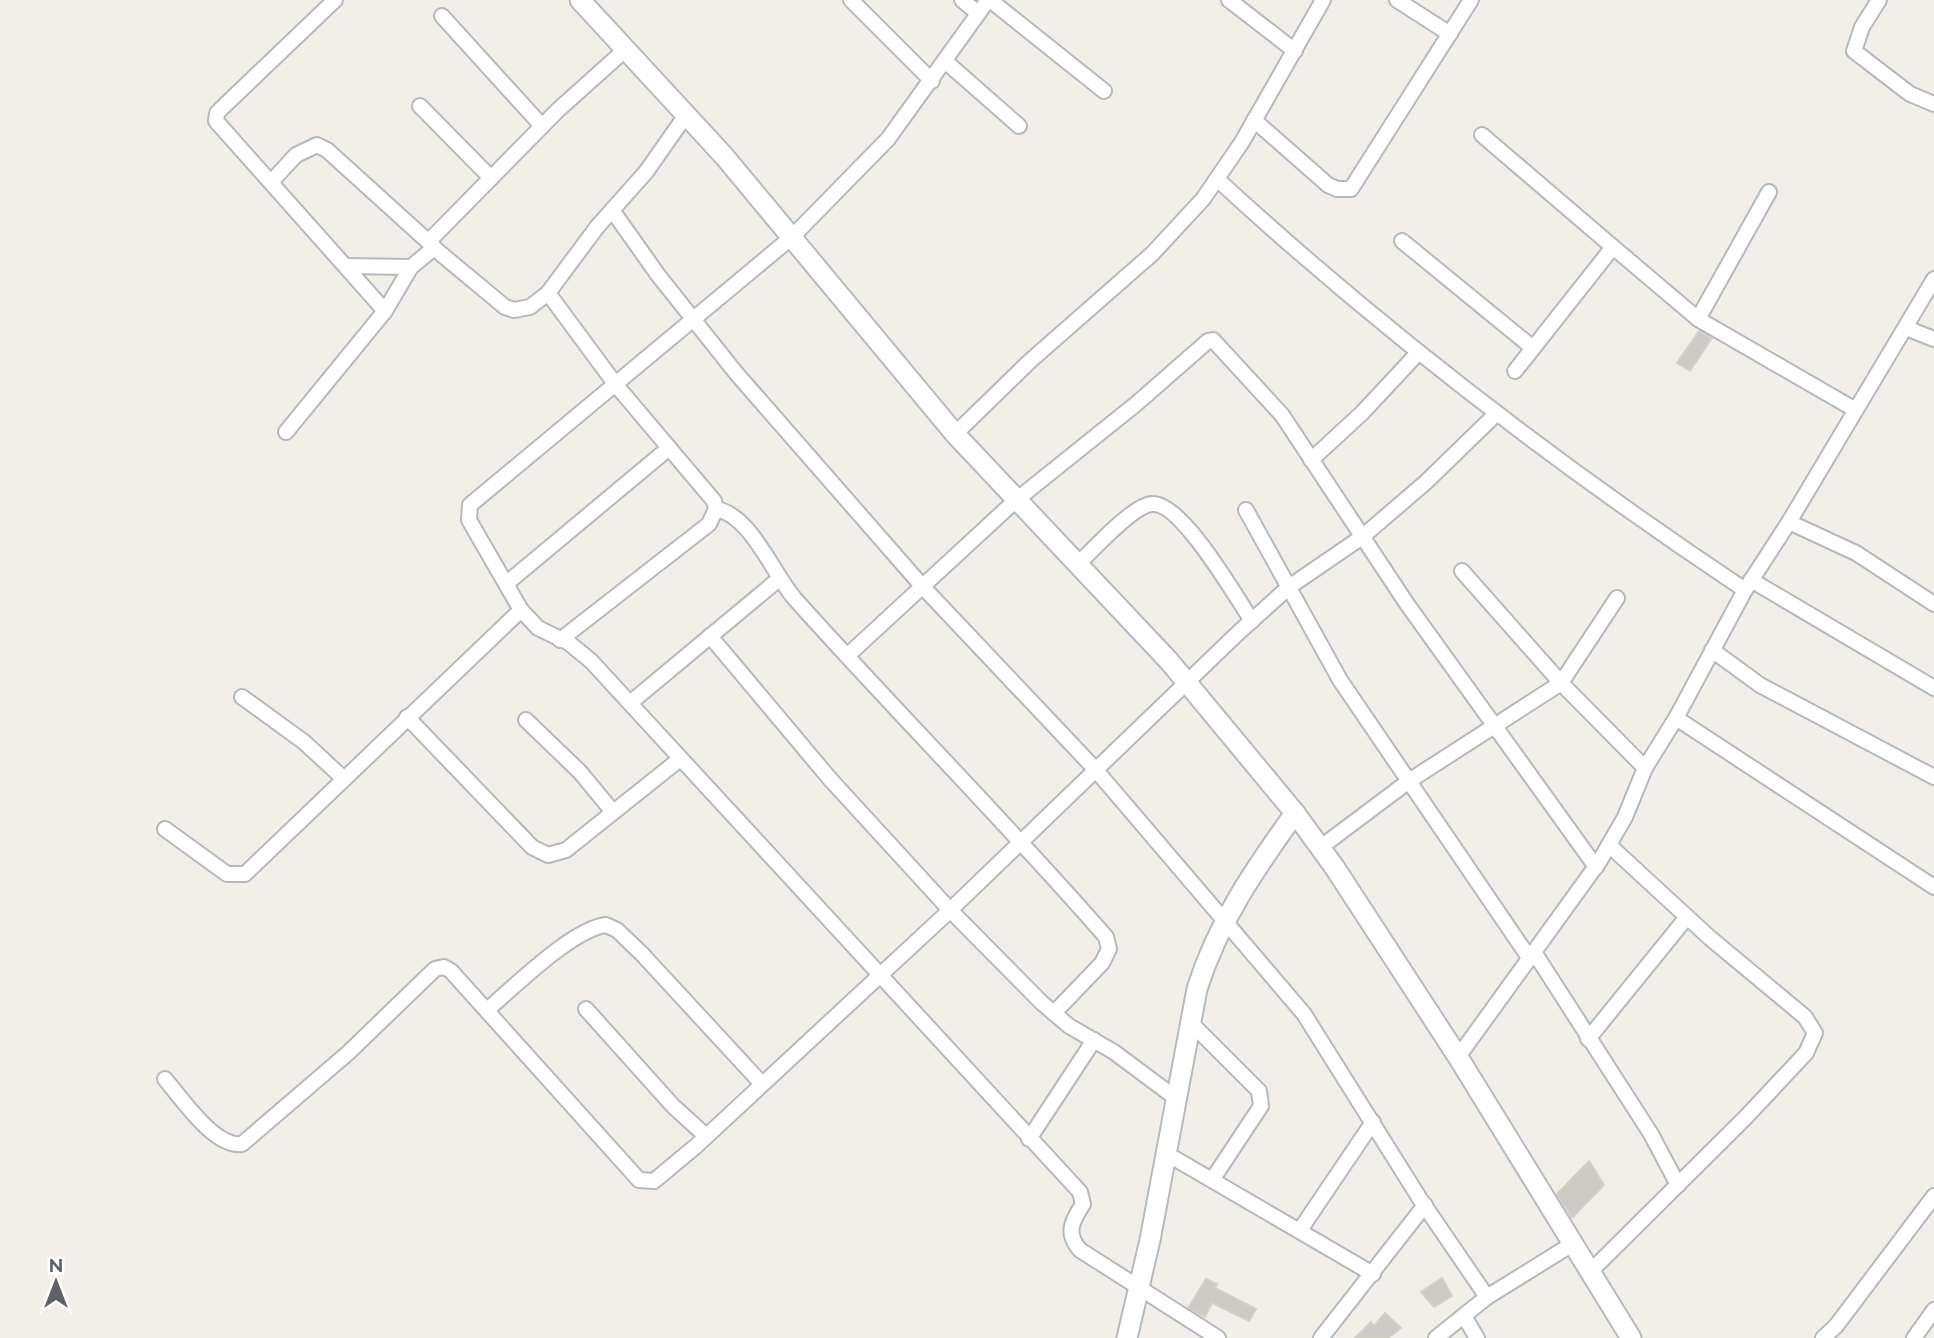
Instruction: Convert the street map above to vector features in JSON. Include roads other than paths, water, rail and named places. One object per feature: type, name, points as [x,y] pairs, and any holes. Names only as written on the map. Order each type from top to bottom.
[{"type":"street","points":[[335,0],[217,113],[219,126],[272,181],[385,310]]},
{"type":"street","points":[[580,0],[686,115],[792,237],[955,434],[1186,681],[1295,813],[1321,847],[1458,1057],[1631,1338]]},
{"type":"street","points":[[851,0],[932,81]]},
{"type":"street","points":[[962,0],[978,13]]},
{"type":"street","points":[[1104,92],[989,0],[888,139],[792,237],[470,505],[469,520],[521,610],[538,628],[579,650],[630,703],[878,975],[931,1028],[1083,1197],[1083,1204],[1071,1227],[1073,1242],[1138,1288],[1218,1338]]},
{"type":"street","points":[[1229,0],[1295,51]]},
{"type":"street","points":[[955,434],[1030,361],[1152,254],[1203,199],[1254,120],[1323,0]]},
{"type":"street","points":[[1397,0],[1450,34]]},
{"type":"street","points":[[1254,120],[1328,185],[1351,190],[1471,0]]},
{"type":"street","points":[[1879,0],[1862,27],[1854,51],[1910,94],[1934,104]]},
{"type":"street","points":[[442,16],[542,126]]},
{"type":"street","points":[[286,432],[385,310],[411,267],[431,244],[542,126],[626,49]]},
{"type":"street","points":[[945,61],[1020,126]]},
{"type":"street","points":[[420,106],[491,178]]},
{"type":"street","points":[[272,181],[296,155],[317,145],[327,150],[431,244],[505,307],[514,310],[530,307],[548,293],[612,210],[646,172],[686,115]]},
{"type":"street","points":[[1482,135],[1698,319],[1854,409]]},
{"type":"street","points":[[1217,179],[1295,251],[1418,353],[1624,509],[1748,585],[1934,688]]},
{"type":"street","points":[[1698,319],[1769,192]]},
{"type":"street","points":[[612,210],[693,320],[923,587],[1095,769],[1304,1014],[1425,1205],[1487,1297]]},
{"type":"street","points":[[1402,241],[1533,348]]},
{"type":"street","points":[[1515,370],[1613,247]]},
{"type":"street","points":[[346,266],[411,267]]},
{"type":"street","points":[[1458,1057],[1596,867],[1625,817],[1645,768],[1676,718],[1748,585],[1789,522],[1934,279]]},
{"type":"street","points":[[548,293],[617,385],[714,501],[716,509],[709,524],[560,640]]},
{"type":"street","points":[[1906,328],[1934,339]]},
{"type":"street","points":[[847,656],[1015,501],[1210,340],[1216,343],[1282,415],[1362,537],[1596,867]]},
{"type":"street","points":[[1311,460],[1362,413],[1418,353]]},
{"type":"street","points":[[165,1079],[216,1137],[230,1145],[242,1144],[348,1053],[435,969],[444,967],[451,971],[487,1010],[639,1180],[649,1182],[663,1175],[950,910],[1186,681],[1289,587],[1362,537],[1426,482],[1496,414]]},
{"type":"street","points":[[507,583],[669,448]]},
{"type":"street","points":[[1077,565],[1125,520],[1147,505],[1160,505],[1182,521],[1252,621]]},
{"type":"street","points":[[716,509],[740,521],[779,579],[847,656],[1022,841],[1106,937],[1109,945],[1102,963],[1054,1013]]},
{"type":"street","points":[[1246,510],[1340,680],[1532,955],[1651,1134],[1678,1185]]},
{"type":"street","points":[[1789,522],[1856,553],[1934,604]]},
{"type":"street","points":[[1462,571],[1561,683],[1645,768]]},
{"type":"street","points":[[630,703],[779,579]]},
{"type":"street","points":[[1321,847],[1409,781],[1561,683],[1617,598]]},
{"type":"street","points":[[165,829],[227,874],[239,876],[252,869],[521,610]]},
{"type":"street","points":[[710,636],[830,779],[950,910],[1069,1026],[1094,1040],[1177,1099]]},
{"type":"street","points":[[1712,650],[1760,685],[1934,777]]},
{"type":"street","points":[[242,697],[304,742],[344,779]]},
{"type":"street","points":[[407,717],[532,847],[542,853],[556,855],[566,850],[680,759]]},
{"type":"street","points":[[1676,718],[1934,887]]},
{"type":"street","points":[[526,720],[580,772],[613,812]]},
{"type":"street","points":[[1127,1338],[1204,967],[1242,888],[1295,813]]},
{"type":"street","points":[[1591,1271],[1806,1053],[1815,1033],[1805,1017],[1609,845]]},
{"type":"street","points":[[1588,1039],[1687,916]]},
{"type":"street","points":[[487,1010],[550,956],[591,929],[606,925],[617,930],[642,954],[762,1084]]},
{"type":"street","points":[[586,1009],[673,1106],[706,1136]]},
{"type":"street","points":[[1191,1023],[1259,1091],[1262,1099],[1261,1106],[1212,1180]]},
{"type":"street","points":[[1029,1139],[1094,1040]]},
{"type":"street","points":[[1300,1230],[1373,1122]]},
{"type":"street","points":[[1167,1154],[1373,1274]]},
{"type":"street","points":[[1823,1338],[1836,1326],[1934,1196]]},
{"type":"street","points":[[1321,1338],[1425,1205]]},
{"type":"street","points":[[1436,1338],[1487,1297],[1574,1243]]},
{"type":"street","points":[[1914,1338],[1934,1310]]},
{"type":"street","points":[[1464,1316],[1477,1338]]}]
